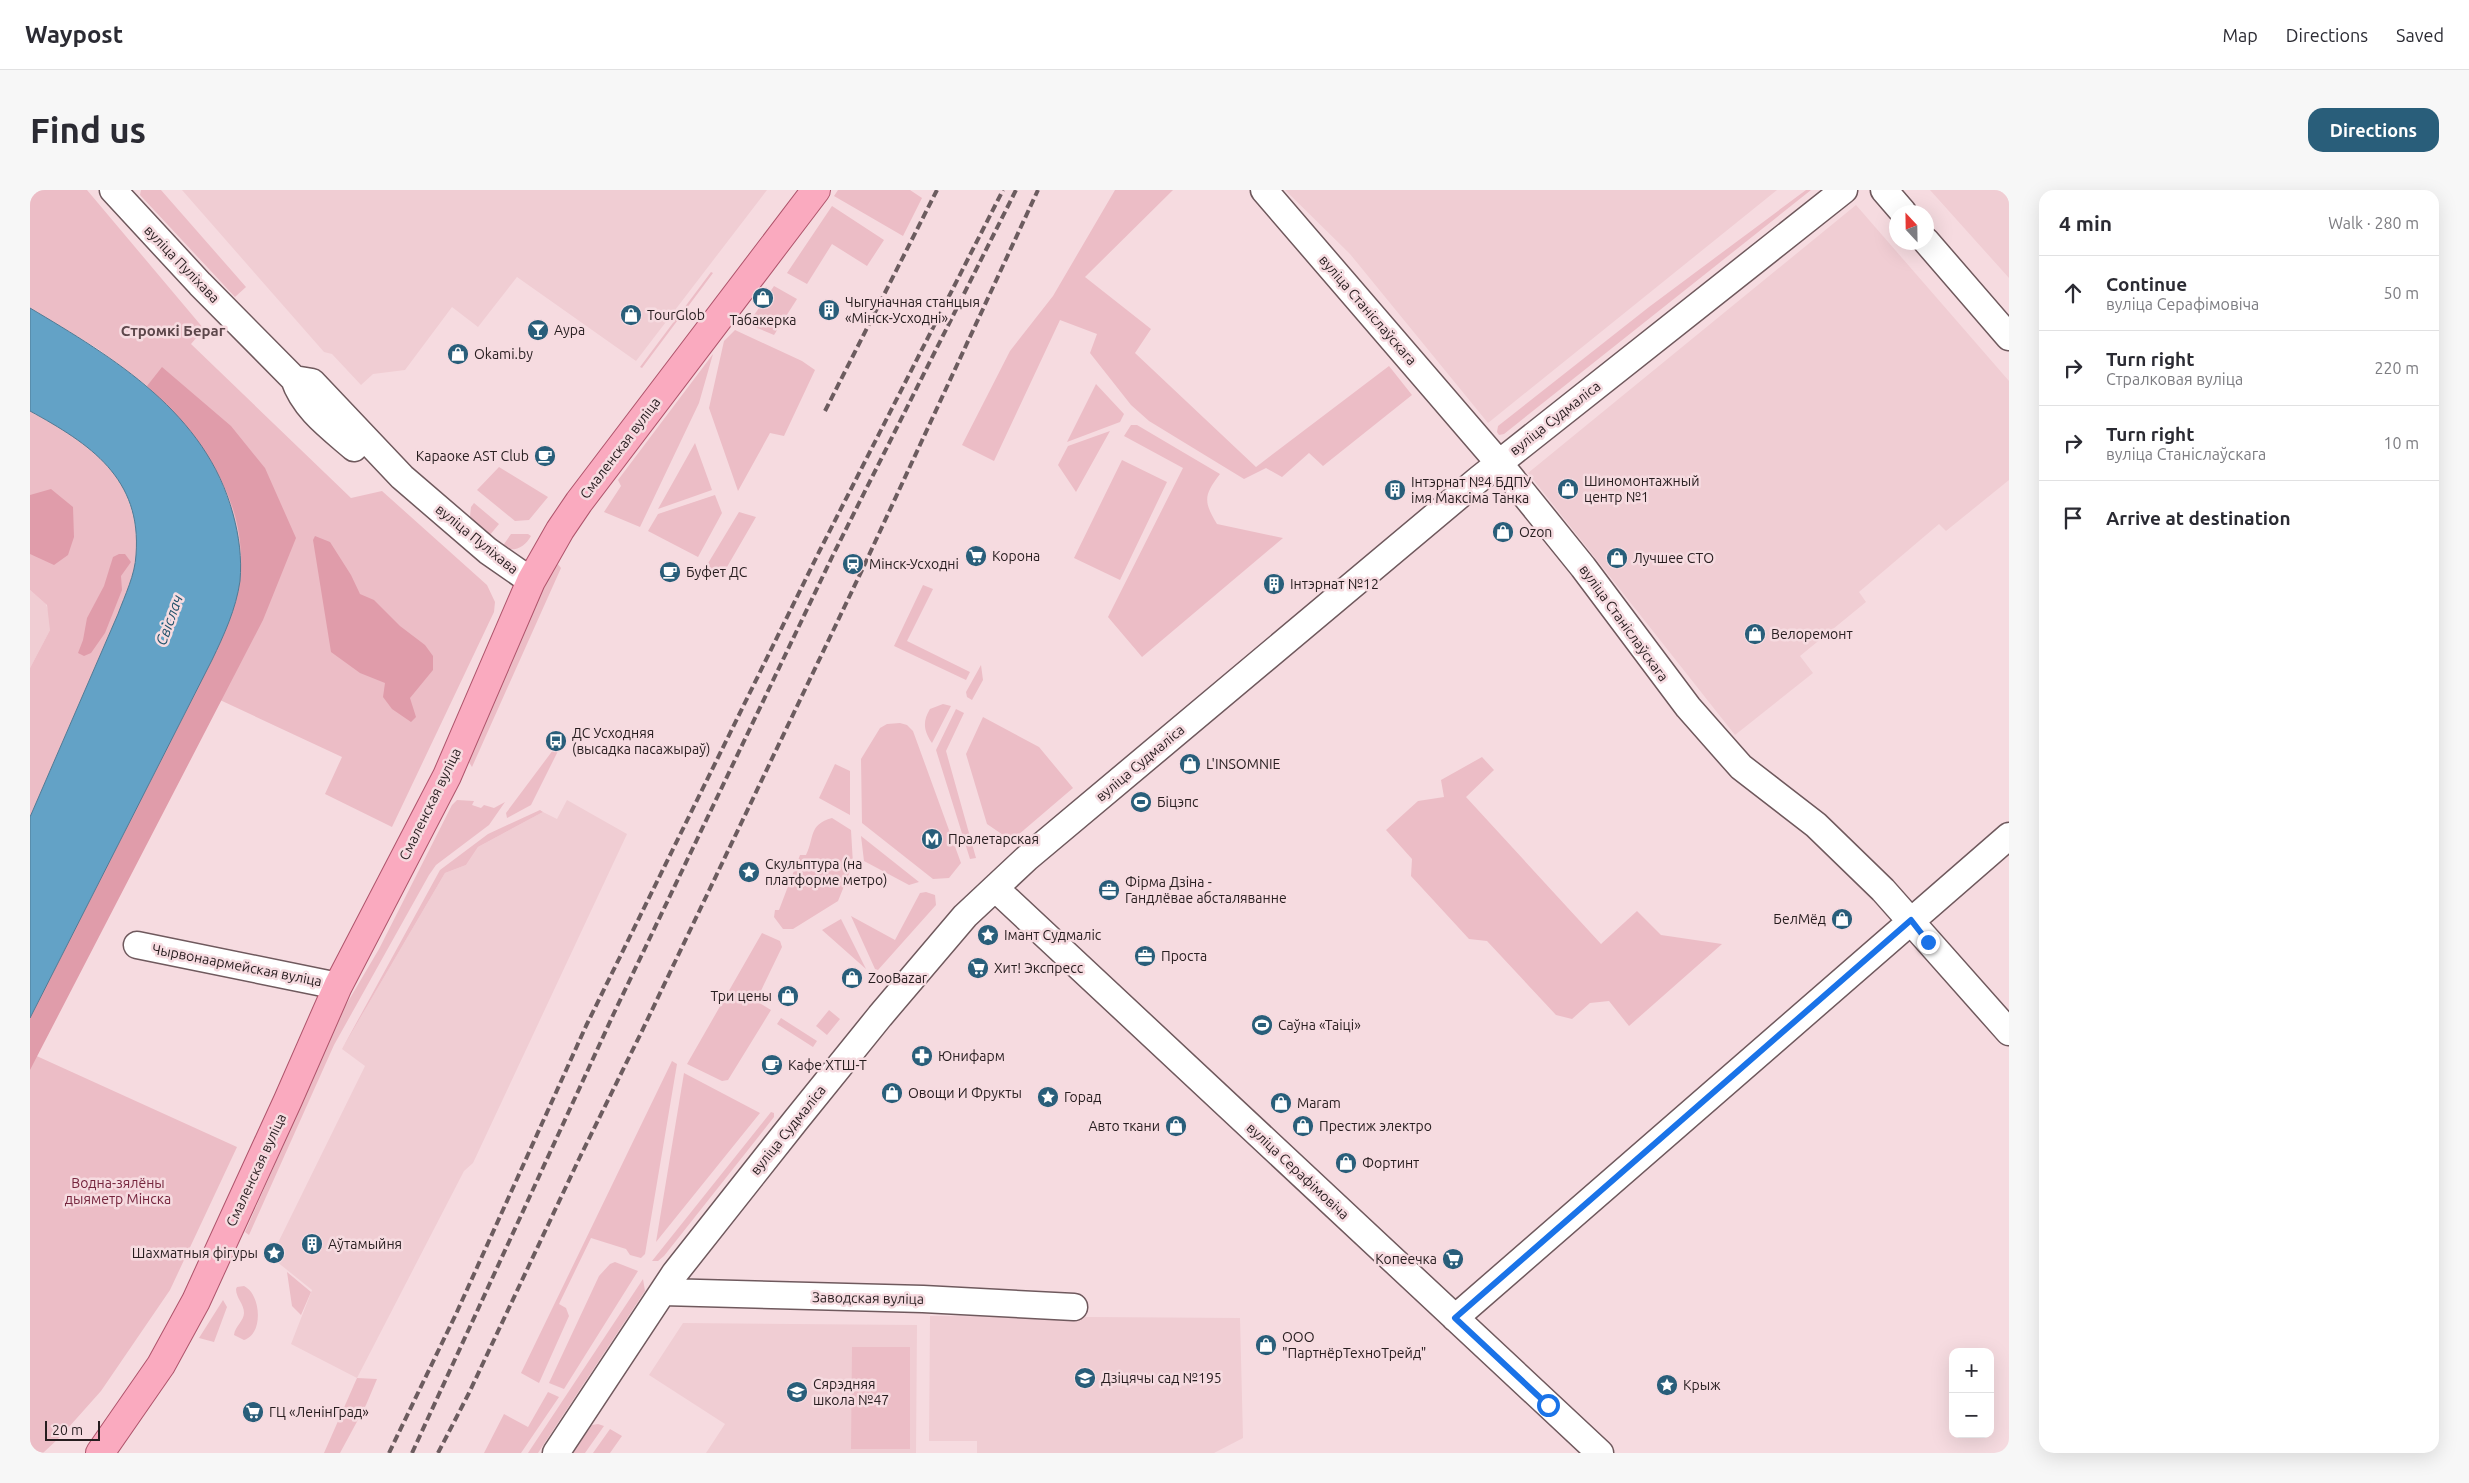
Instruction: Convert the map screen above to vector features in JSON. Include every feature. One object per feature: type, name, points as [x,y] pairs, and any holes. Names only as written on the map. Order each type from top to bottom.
[{"type":"main road","name":"Смаленская вуліца","points":[[100,1453],[161,1365],[196,1301],[338,986],[447,776],[531,582],[560,530],[579,502],[816,190]]},
{"type":"street","name":"вуліца Пуліхава","points":[[113,190],[200,284],[303,381],[300,396],[326,424],[357,451],[402,477],[488,551],[531,582]]},
{"type":"street","name":"вуліца Станіслаўскага","points":[[1264,190],[1499,463],[1583,567],[1675,692],[1741,767],[1816,825],[1883,890],[2009,1032]]},
{"type":"street","name":"вуліца Судмаліса","points":[[556,1453],[675,1273],[880,1016],[965,916],[1027,858],[1499,463],[1844,190]]},
{"type":"street","points":[[1884,190],[1897,205]]},
{"type":"street","points":[[1934,249],[2009,337]]},
{"type":"street","points":[[1455,1318],[2009,836]]},
{"type":"street","name":"вуліца Серафімовіча","points":[[995,888],[1600,1453]]},
{"type":"street","name":"Чырвонаармейская вуліца","points":[[136,945],[338,986]]},
{"type":"street","name":"Заводская вуліца","points":[[663,1292],[923,1299],[1074,1307]]},
{"type":"shaded area","points":[[182,190],[767,190],[636,361],[517,277],[478,327],[452,307],[405,370],[373,374],[361,385],[332,354],[324,352]]},
{"type":"shaded area","points":[[1285,190],[1777,190],[1488,423],[1350,254]]},
{"type":"shaded area","points":[[1930,190],[2009,190],[2009,278]]},
{"type":"shaded area","points":[[1856,205],[1889,243],[1889,250],[1895,250],[2009,381],[2009,480],[1946,531],[1939,524],[1859,592],[1866,602],[1800,656],[1813,673],[1735,735],[1528,473]]},
{"type":"shaded area","points":[[162,367],[231,426],[265,468],[296,538],[263,620],[30,1070],[30,1018],[212,660],[229,622],[236,602],[240,581],[241,552],[237,524],[229,498],[203,450],[186,427],[147,386]]},
{"type":"shaded area","points":[[51,489],[73,507],[74,537],[68,555],[54,565],[30,554],[30,495]]},
{"type":"shaded area","points":[[315,536],[330,542],[351,575],[360,594],[374,600],[400,626],[425,645],[433,656],[433,670],[410,698],[416,717],[411,722],[392,709],[383,697],[385,683],[360,673],[331,652],[313,540]]},
{"type":"shaded area","points":[[125,554],[131,562],[121,576],[122,590],[105,633],[91,653],[84,656],[78,653],[83,640],[87,618],[104,586],[113,557]]},
{"type":"shaded area","points":[[30,590],[46,604],[50,616],[50,630],[30,668]]},
{"type":"shaded area","points":[[567,800],[627,834],[473,1163],[464,1171],[357,1378],[291,1344],[312,1290],[271,1257],[365,1066],[342,1049],[445,873],[466,865],[478,847],[543,812],[557,819]]},
{"type":"shaded area","name":"Дзіцячы сад №195","points":[[930,1316],[1240,1318],[1243,1438],[1214,1453],[977,1453],[977,1441],[929,1441]]},
{"type":"shaded area","name":"Сярэдняя школа №47","points":[[683,1323],[917,1325],[916,1453],[706,1453],[725,1424],[649,1375]]},
{"type":"green space","points":[[30,190],[87,190],[204,329],[191,344],[351,498],[382,491],[487,585],[495,602],[494,612],[392,827],[325,794],[342,757],[220,700],[200,683],[147,386],[98,349],[30,308]]},
{"type":"green space","points":[[141,190],[161,190],[246,287],[235,297],[140,195]]},
{"type":"green space","points":[[838,190],[910,190],[922,198],[903,236],[834,196]]},
{"type":"green space","points":[[1115,190],[1173,190],[1085,277],[1151,329],[1135,353],[1256,467],[1389,366],[1412,395],[1323,466],[1309,453],[1282,477],[1266,468],[1244,479],[1149,421],[1131,405],[1090,353],[1097,334],[1060,320],[994,461],[962,445],[1010,351],[1053,296]]},
{"type":"green space","points":[[1806,190],[1811,190],[1504,434],[1499,435],[1497,432],[1498,426],[1649,307]]},
{"type":"green space","points":[[832,206],[884,240],[867,266],[832,244],[807,284],[787,273]]},
{"type":"green space","points":[[711,272],[713,273],[642,368],[640,367]]},
{"type":"green space","points":[[774,286],[797,299],[774,335],[748,324]]},
{"type":"green space","points":[[735,330],[802,361],[815,370],[784,436],[770,433],[738,491],[709,408],[724,341]]},
{"type":"green space","points":[[713,354],[699,403],[640,527],[604,512],[621,486],[618,480]]},
{"type":"green space","points":[[1096,384],[1124,414],[1120,422],[1067,442]]},
{"type":"green space","points":[[30,411],[85,444],[113,471],[121,484],[132,511],[135,526],[136,555],[127,592],[30,817],[30,668],[50,630],[47,605],[30,590]]},
{"type":"green space","points":[[1131,425],[1137,425],[1220,474],[1211,487],[1207,498],[1209,509],[1217,524],[1283,538],[1142,657],[1108,617],[1183,468],[1124,436]]},
{"type":"green space","points":[[1110,431],[1076,492],[1058,465],[1068,446]]},
{"type":"green space","points":[[695,443],[712,490],[658,509]]},
{"type":"green space","points":[[1122,460],[1167,482],[1120,580],[1074,558]]},
{"type":"green space","points":[[499,467],[548,497],[529,520],[515,521],[477,490]]},
{"type":"green space","points":[[715,495],[722,513],[698,557],[648,531],[658,514]]},
{"type":"green space","points":[[474,503],[499,524],[489,536],[470,517],[471,507]]},
{"type":"green space","points":[[739,512],[756,517],[720,579],[704,570]]},
{"type":"green space","points":[[511,534],[528,534],[531,536],[519,548],[506,549],[502,547]]},
{"type":"green space","points":[[557,563],[561,568],[472,767],[465,756],[553,565]]},
{"type":"green space","points":[[923,585],[933,589],[907,641],[970,672],[966,680],[894,646]]},
{"type":"green space","points":[[981,665],[983,680],[972,700],[967,697],[966,692]]},
{"type":"green space","points":[[943,704],[951,706],[932,743],[925,726],[926,718],[930,709]]},
{"type":"green space","points":[[956,709],[964,713],[946,751],[976,858],[970,859],[936,750]]},
{"type":"green space","points":[[983,717],[1039,747],[1073,788],[1018,835],[1009,839],[987,824],[966,754]]},
{"type":"green space","points":[[900,723],[907,725],[913,731],[961,863],[949,878],[933,879],[862,823],[861,759],[880,728],[887,724]]},
{"type":"green space","points":[[556,746],[560,747],[531,805],[507,818],[506,813]]},
{"type":"green space","points":[[1482,757],[1494,770],[1466,797],[1601,944],[1637,911],[1661,935],[1722,944],[1629,1026],[1609,1001],[1590,1003],[1572,1019],[1556,1015],[1487,941],[1469,939],[1411,876],[1412,859],[1386,830],[1418,801],[1444,797],[1441,780]]},
{"type":"green space","points":[[835,764],[850,771],[850,815],[819,798]]},
{"type":"green space","points":[[457,800],[474,801],[472,805],[481,808],[484,805],[494,808],[505,802],[489,825],[436,865],[429,875],[334,1045],[249,1235],[245,1232],[343,1010],[379,949],[452,805]]},
{"type":"green space","points":[[540,810],[543,812],[478,847],[466,865],[445,873],[342,1049],[440,870],[488,834]]},
{"type":"green space","points":[[832,818],[851,830],[853,864],[838,901],[793,929],[783,929],[774,917],[775,910],[779,910],[800,855],[806,855],[809,849],[813,832],[819,824]]},
{"type":"green space","points":[[861,836],[919,882],[909,885],[864,861]]},
{"type":"green space","points":[[926,892],[935,895],[936,905],[878,970],[875,969],[851,916],[895,940],[920,893]]},
{"type":"green space","points":[[841,919],[866,969],[822,930]]},
{"type":"green space","points":[[762,933],[780,941],[782,947],[756,1001],[771,1010],[728,1080],[722,1081],[687,1064]]},
{"type":"green space","points":[[829,1010],[840,1019],[827,1035],[816,1026]]},
{"type":"green space","points":[[781,1018],[817,1041],[813,1047],[777,1024]]},
{"type":"green space","name":"Водна-зялёны дыяметр Мінска","points":[[30,1053],[237,1147],[170,1290],[101,1391],[43,1453],[30,1453]]},
{"type":"green space","points":[[672,1061],[677,1064],[645,1254],[641,1258],[630,1255],[626,1249],[591,1238],[559,1304],[566,1308],[569,1316],[539,1383],[521,1373]]},
{"type":"green space","points":[[684,1073],[760,1113],[656,1242]]},
{"type":"green space","points":[[771,1112],[774,1113],[774,1117],[664,1256],[658,1261],[652,1261]]},
{"type":"green space","points":[[615,1262],[638,1271],[564,1389],[549,1383],[599,1276],[610,1264]]},
{"type":"green space","points":[[287,1272],[311,1292],[301,1315],[292,1306]]},
{"type":"green space","points":[[643,1279],[645,1291],[538,1453],[528,1453]]},
{"type":"green space","points":[[244,1286],[250,1290],[254,1297],[258,1314],[255,1330],[244,1340],[234,1335],[243,1319],[244,1313],[236,1289],[237,1287]]},
{"type":"green space","points":[[223,1300],[227,1307],[214,1342],[199,1338]]},
{"type":"green space","points":[[852,1347],[910,1347],[910,1449],[851,1449]]},
{"type":"green space","points":[[357,1378],[377,1379],[366,1405],[340,1453],[324,1453]]},
{"type":"green space","points":[[548,1392],[559,1397],[521,1453],[484,1453],[504,1414],[528,1427]]},
{"type":"green space","points":[[592,1425],[604,1426],[585,1453],[572,1453]]},
{"type":"green space","points":[[610,1429],[622,1436],[610,1453],[593,1453]]},
{"type":"water","name":"Свіслач","points":[[30,308],[93,347],[124,369],[153,392],[179,418],[202,446],[220,478],[235,522],[241,564],[236,602],[216,651],[30,1018],[30,817],[118,614],[132,577],[136,555],[136,528],[130,505],[121,484],[108,466],[73,437],[30,411]]},
{"type":"railway","points":[[825,411],[937,190]]},
{"type":"railway","points":[[389,1453],[456,1314],[586,1026],[820,550],[1003,190]]},
{"type":"railway","points":[[412,1453],[614,1013],[833,555],[1016,190]]},
{"type":"railway","points":[[438,1453],[469,1393],[579,1159],[863,568],[1038,190]]},
{"type":"place","name":"Табакерка","points":[[763,298]]},
{"type":"place","name":"Чыгуначная станцыя «Мінск-Усходні»","points":[[829,310]]},
{"type":"place","name":"TourGlob","points":[[631,315]]},
{"type":"place","name":"Аура","points":[[538,330]]},
{"type":"place","name":"Okami.by","points":[[458,354]]},
{"type":"place","name":"Караоке AST Club","points":[[545,456]]},
{"type":"place","name":"Шиномонтажный центр №1","points":[[1568,489]]},
{"type":"place","name":"Інтэрнат №4 БДПУ імя Максіма Танка","points":[[1395,490]]},
{"type":"place","name":"Ozon","points":[[1503,532]]},
{"type":"place","name":"Корона","points":[[976,556]]},
{"type":"place","name":"Лучшее СТО","points":[[1617,558]]},
{"type":"place","name":"Мінск-Усходні","points":[[853,564]]},
{"type":"place","name":"Буфет ДС","points":[[670,572]]},
{"type":"place","name":"Інтэрнат №12","points":[[1274,584]]},
{"type":"place","name":"Велоремонт","points":[[1755,634]]},
{"type":"place","name":"ДС Усходняя (высадка пасажыраў)","points":[[556,741]]},
{"type":"place","name":"L'INSOMNIE","points":[[1190,764]]},
{"type":"place","name":"Біцэпс","points":[[1141,802]]},
{"type":"place","name":"Пралетарская","points":[[932,839]]},
{"type":"place","name":"Скульптура (на платформе метро)","points":[[749,872]]},
{"type":"place","name":"Фірма Дзіна - Гандлёвае абсталяванне","points":[[1109,890]]},
{"type":"place","name":"БелМёд","points":[[1842,919]]},
{"type":"place","name":"Імант Судмаліс","points":[[988,935]]},
{"type":"place","name":"Проста","points":[[1145,956]]},
{"type":"place","name":"Хит! Экспресс","points":[[978,968]]},
{"type":"place","name":"ZooBazar","points":[[852,978]]},
{"type":"place","name":"Три цены","points":[[788,996]]},
{"type":"place","name":"Саўна «Таіці»","points":[[1262,1025]]},
{"type":"place","name":"Юнифарм","points":[[922,1056]]},
{"type":"place","name":"Кафе ХТШ-Т","points":[[772,1065]]},
{"type":"place","name":"Овощи И Фрукты","points":[[892,1093]]},
{"type":"place","name":"Горад","points":[[1048,1097]]},
{"type":"place","name":"Maram","points":[[1281,1103]]},
{"type":"place","name":"Авто ткани","points":[[1176,1126]]},
{"type":"place","name":"Престиж электро","points":[[1303,1126]]},
{"type":"place","name":"Фортинт","points":[[1346,1163]]},
{"type":"place","name":"Аўтамыйня","points":[[312,1244]]},
{"type":"place","name":"Шахматныя фігуры","points":[[274,1253]]},
{"type":"place","name":"Копеечка","points":[[1453,1259]]},
{"type":"place","name":"ООО \"ПартнёрТехноТрейд\"","points":[[1266,1345]]},
{"type":"place","name":"Дзіцячы сад №195","points":[[1085,1378]]},
{"type":"place","name":"Крыж","points":[[1667,1385]]},
{"type":"place","name":"Сярэдняя школа №47","points":[[797,1392]]},
{"type":"place","name":"ГЦ «ЛенінГрад»","points":[[253,1412]]},
{"type":"district","name":"Стромкі Бераг","points":[[173,330]]},
{"type":"route","points":[[1548,1405],[1455,1318],[1911,920],[1928,942]]}]
